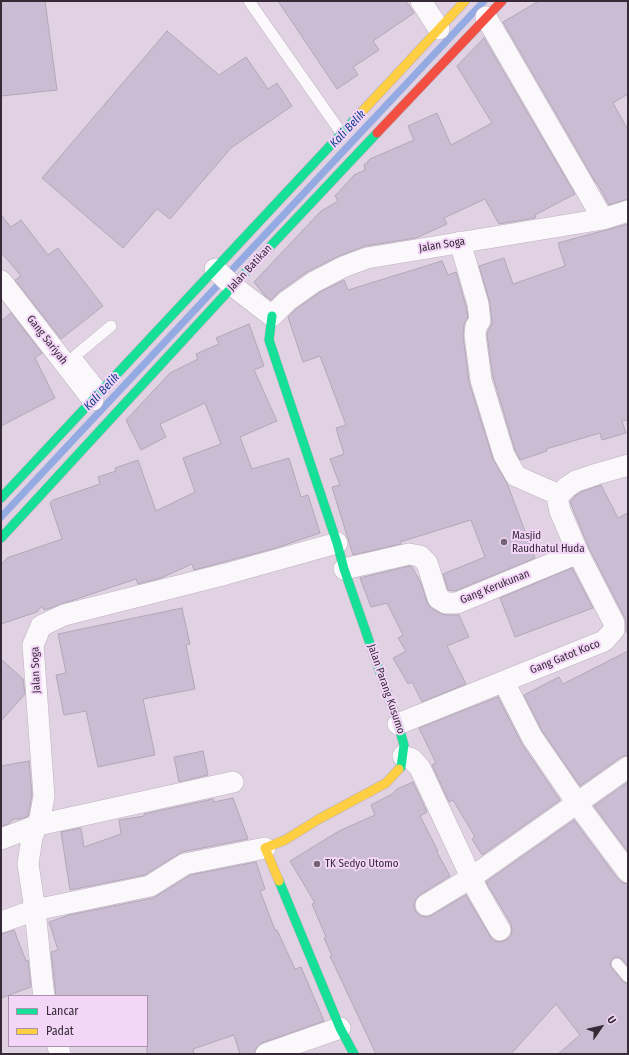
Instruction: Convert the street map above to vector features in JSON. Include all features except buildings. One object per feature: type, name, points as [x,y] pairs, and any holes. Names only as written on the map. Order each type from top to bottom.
[{"type":"main road","points":[[1,498],[465,1]]},
{"type":"main road","name":"Jalan Batikan","points":[[1,538],[233,286],[502,1]]},
{"type":"main road","name":"Jalan Parang Kusumo","points":[[266,848],[284,840],[319,819],[386,783],[401,767],[404,745],[344,569],[337,543],[269,340],[272,316]]},
{"type":"main road","points":[[266,848],[340,1028],[354,1054]]},
{"type":"street","points":[[421,1],[439,29]]},
{"type":"street","points":[[486,17],[603,220]]},
{"type":"street","name":"Jalan Soga","points":[[272,316],[287,301],[314,282],[343,267],[367,258],[603,220],[628,212]]},
{"type":"street","points":[[460,242],[478,304],[480,321],[476,326],[475,335],[481,380],[504,455],[516,476],[558,496],[576,481],[628,466]]},
{"type":"street","points":[[215,269],[233,286],[272,316]]},
{"type":"street","name":"Gang Sariyah","points":[[1,281],[97,395]]},
{"type":"street","name":"Gang Gatot Koco","points":[[398,724],[604,641],[614,630],[621,620],[578,554],[560,512],[558,496]]},
{"type":"street","name":"Jalan Soga","points":[[44,995],[36,910],[28,864],[32,837],[38,825],[44,796],[33,645],[41,626],[64,615],[226,574],[337,543]]},
{"type":"street","name":"Gang Kerukunan","points":[[344,569],[408,554],[420,556],[427,563],[438,598],[446,603],[457,603],[578,554]]},
{"type":"street","points":[[504,682],[532,737],[628,872]]},
{"type":"street","points":[[403,756],[412,759],[420,768],[472,877],[500,930]]},
{"type":"street","points":[[426,904],[472,877],[628,767]]},
{"type":"street","points":[[1,839],[38,825],[233,782]]},
{"type":"street","points":[[1,922],[36,910],[150,886],[185,864],[266,848]]},
{"type":"street","points":[[266,1054],[340,1028]]},
{"type":"lane","points":[[250,1],[342,134]]},
{"type":"lane","points":[[97,395],[75,356],[111,326]]},
{"type":"lane","points":[[617,964],[628,977]]},
{"type":"waterway","name":"Kali Belik","points":[[229,273],[484,1]]},
{"type":"waterway","name":"Kali Belik","points":[[1,517],[220,283]]},
{"type":"traffic: fast","points":[[1,498],[356,118]]},
{"type":"traffic: fast","points":[[1,538],[233,286],[377,133]]},
{"type":"traffic: fast","points":[[272,316],[269,340],[337,543],[344,569],[404,745],[401,767],[399,769]]},
{"type":"traffic: fast","points":[[279,881],[340,1028],[354,1054]]},
{"type":"traffic: slow","points":[[356,118],[465,1]]},
{"type":"traffic: slow","points":[[279,881],[265,848],[285,840],[319,819],[386,783],[399,769]]},
{"type":"traffic: jam","points":[[377,133],[502,1]]},
{"type":"place","name":"Masjid Raudhatul Huda","points":[[504,542]]},
{"type":"place","name":"TK Sedyo Utomo","points":[[317,864]]}]
